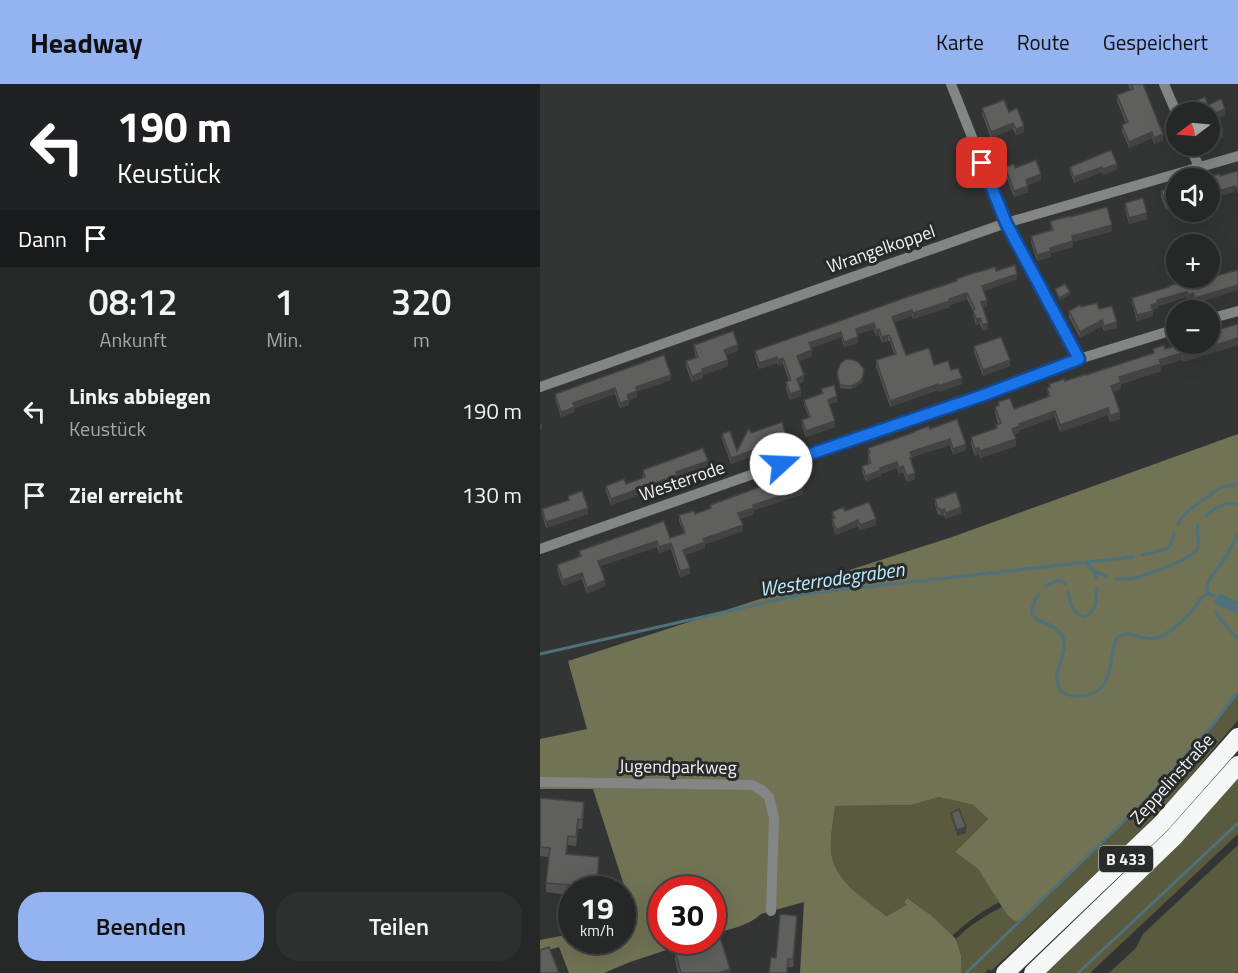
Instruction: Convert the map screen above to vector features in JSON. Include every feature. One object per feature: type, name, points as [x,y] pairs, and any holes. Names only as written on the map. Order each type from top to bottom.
[{"type":"highway","name":"Zeppelinstraße","points":[[1005,973],[1161,824],[1238,737]]},
{"type":"highway","name":"B 433","points":[[1033,973],[1174,837],[1238,765]]},
{"type":"street","points":[[951,84],[1006,223],[1079,359]]},
{"type":"street","points":[[1164,84],[1172,102]]},
{"type":"street","points":[[1194,156],[1199,167]]},
{"type":"street","name":"Wrangelkoppel","points":[[540,387],[1006,223],[1238,156]]},
{"type":"street","points":[[1220,316],[1238,311]]},
{"type":"street","name":"Westerrode","points":[[540,549],[981,396],[1079,359],[1166,332]]},
{"type":"street","name":"Jugendparkweg","points":[[540,782],[752,785],[763,791],[769,798],[774,818],[771,911]]},
{"type":"green space","points":[[1238,434],[1238,692],[1210,728],[1147,799],[1019,922],[1007,915],[978,869],[955,852],[988,819],[973,805],[939,797],[912,805],[835,806],[831,849],[837,871],[843,880],[887,916],[907,905],[904,902],[908,898],[931,915],[956,939],[961,955],[961,973],[800,973],[804,902],[761,914],[745,924],[726,930],[726,876],[648,876],[648,954],[654,954],[604,973],[569,973],[562,954],[636,954],[636,876],[621,876],[593,789],[540,789],[540,739],[587,729],[568,661],[952,537]]},
{"type":"green space","points":[[1238,692],[1238,720],[1169,802],[1118,853],[991,971],[989,969],[985,973],[961,973],[961,955],[956,939],[977,921],[1002,907],[1013,920],[1147,799],[1210,728]]},
{"type":"green space","points":[[1238,778],[1238,834],[1090,973],[1044,973],[1152,871]]},
{"type":"green space","points":[[939,797],[973,805],[988,819],[955,852],[978,869],[999,902],[975,917],[952,936],[931,915],[909,898],[908,905],[888,916],[843,880],[837,871],[831,849],[835,806],[912,805]]},
{"type":"green space","points":[[1238,845],[1238,971],[1236,973],[1109,973],[1136,948],[1143,934]]},
{"type":"green space","points":[[558,937],[558,947],[540,952],[540,940]]},
{"type":"water","points":[[1219,593],[1238,602],[1238,614],[1214,603]]},
{"type":"building","points":[[1131,84],[1143,84],[1163,134],[1154,138],[1152,132],[1129,142],[1122,125],[1128,122],[1117,95],[1133,89]]},
{"type":"building","points":[[1205,97],[1207,102],[1198,102],[1197,100]]},
{"type":"building","points":[[1221,99],[1225,109],[1220,111],[1220,102],[1214,102]]},
{"type":"building","points":[[1004,100],[1009,112],[1017,108],[1024,126],[1016,129],[1013,123],[991,132],[982,108]]},
{"type":"building","points":[[1111,150],[1117,164],[1074,177],[1070,167]]},
{"type":"building","points":[[1036,160],[1041,174],[1026,180],[1028,186],[1014,191],[1005,167],[1014,164],[1015,168]]},
{"type":"building","points":[[1238,171],[1238,187],[1220,191],[1220,176]]},
{"type":"building","points":[[1166,189],[1166,204],[1161,191]]},
{"type":"building","points":[[1143,198],[1147,213],[1129,218],[1125,203]]},
{"type":"building","points":[[1107,207],[1112,225],[1072,236],[1073,241],[1050,248],[1051,251],[1037,255],[1031,236],[1053,230],[1050,221]]},
{"type":"building","points":[[1015,265],[1017,274],[982,286],[987,300],[981,302],[988,323],[983,325],[980,318],[976,319],[973,310],[975,309],[967,293],[913,313],[912,310],[892,317],[906,355],[929,348],[934,365],[948,361],[951,370],[958,368],[962,378],[890,401],[876,360],[896,354],[890,336],[882,337],[874,323],[856,329],[858,337],[844,342],[841,332],[809,343],[812,350],[797,356],[804,375],[797,379],[801,390],[790,394],[786,382],[791,380],[783,358],[778,360],[777,357],[759,363],[755,351],[957,281],[956,279],[971,274],[995,267],[996,271]]},
{"type":"building","points":[[1238,270],[1238,285],[1195,298],[1193,293],[1188,295],[1187,292],[1157,300],[1158,303],[1151,305],[1153,311],[1137,315],[1132,298],[1166,288],[1220,288],[1220,275]]},
{"type":"building","points":[[1065,284],[1070,292],[1059,298],[1055,289]]},
{"type":"building","points":[[1097,303],[1099,309],[1112,306],[1117,322],[1104,326],[1102,320],[1080,332],[1069,311],[1080,305],[1081,307]]},
{"type":"building","points":[[1238,324],[1238,338],[1220,344],[1220,329]]},
{"type":"building","points":[[733,331],[738,345],[724,350],[728,360],[702,369],[703,372],[692,376],[686,361],[698,357],[694,345]]},
{"type":"building","points":[[1001,337],[1010,360],[983,370],[974,346]]},
{"type":"building","points":[[1164,345],[1166,354],[1179,354],[1159,360],[1161,364],[1119,377],[1121,382],[1111,386],[1120,412],[1110,416],[1108,408],[1060,425],[1055,411],[1019,424],[1020,426],[1012,429],[1016,439],[980,451],[979,448],[975,449],[971,437],[997,428],[996,425],[1001,423],[995,407],[999,405],[998,402],[1010,398],[1014,409],[1050,396],[1047,388],[1050,387],[1049,384],[1086,375],[1154,353],[1153,349]]},
{"type":"building","points":[[664,355],[671,375],[636,387],[637,391],[627,395],[629,400],[620,403],[615,388],[573,403],[575,407],[561,412],[555,394]]},
{"type":"building","points":[[846,359],[858,362],[864,369],[860,381],[851,386],[840,385],[837,373],[840,364]]},
{"type":"building","points":[[834,385],[837,396],[828,400],[835,421],[806,431],[802,420],[810,417],[804,400],[823,393],[821,389]]},
{"type":"building","points":[[957,419],[966,444],[953,449],[950,439],[910,452],[915,473],[907,476],[903,466],[899,468],[897,462],[866,476],[862,466],[871,463],[868,448],[929,426],[930,429]]},
{"type":"building","points":[[782,422],[787,438],[731,458],[722,434],[730,431],[737,451],[749,428],[751,433]]},
{"type":"building","points":[[703,448],[708,461],[611,499],[606,486],[624,479],[626,484],[645,477],[643,470]]},
{"type":"building","points":[[798,473],[803,489],[753,505],[754,508],[738,513],[743,525],[703,539],[705,542],[683,550],[690,568],[680,571],[671,543],[659,547],[657,541],[598,561],[605,580],[587,588],[582,573],[563,580],[557,565],[581,556],[579,551],[664,521],[670,538],[685,533],[679,515],[694,511],[695,514],[711,508],[710,505]]},
{"type":"building","points":[[582,491],[588,508],[546,522],[542,509],[569,500],[568,496]]},
{"type":"building","points":[[956,492],[961,507],[946,513],[944,509],[941,511],[940,508],[938,509],[935,499]]},
{"type":"building","points":[[869,502],[876,519],[860,525],[858,520],[836,530],[832,512],[843,507],[845,511]]},
{"type":"building","points":[[540,798],[584,802],[582,820],[578,819],[576,837],[568,836],[566,854],[599,857],[597,876],[558,876],[558,884],[546,883],[550,848],[540,847]]},
{"type":"building","points":[[959,809],[966,827],[957,830],[951,813]]},
{"type":"building","points":[[780,914],[797,916],[793,959],[788,959],[787,973],[769,973],[771,957],[776,958]]},
{"type":"building","points":[[549,947],[559,973],[540,973],[540,950]]},
{"type":"building","points":[[676,954],[725,954],[730,969],[718,973],[681,973]]},
{"type":"waterway","name":"Westerrodegraben","points":[[1178,525],[1188,511],[1214,492],[1222,487],[1238,484]]},
{"type":"waterway","points":[[1206,516],[1221,506],[1229,503],[1238,504]]},
{"type":"waterway","points":[[1116,579],[1141,576],[1170,566],[1195,552],[1199,543],[1198,525]]},
{"type":"waterway","name":"Westerrodegraben","points":[[1142,555],[1167,549],[1174,534]]},
{"type":"waterway","points":[[1208,594],[1207,585],[1238,534]]},
{"type":"waterway","name":"Westerrodegraben","points":[[540,654],[803,594],[1133,557]]},
{"type":"waterway","points":[[1087,563],[1094,571],[1106,576]]},
{"type":"waterway","points":[[1094,571],[1096,578]]},
{"type":"waterway","points":[[1045,586],[1059,581],[1066,584]]},
{"type":"waterway","points":[[1068,592],[1074,611],[1085,617],[1094,608],[1097,588]]},
{"type":"waterway","points":[[1039,594],[1033,604],[1032,612],[1034,617],[1057,629],[1062,635],[1064,649],[1058,671],[1058,685],[1062,692],[1072,696],[1088,695],[1101,688],[1108,675],[1117,638],[1127,634],[1148,639],[1157,638],[1181,622],[1208,594]]},
{"type":"waterway","points":[[1208,594],[1214,596]]},
{"type":"waterway","points":[[1216,611],[1219,618],[1238,639]]},
{"type":"waterway","points":[[966,973],[1147,799],[1210,728],[1238,692]]},
{"type":"waterway","points":[[1078,973],[1238,823]]},
{"type":"route","points":[[781,464],[981,396],[1079,359],[1006,223],[982,163]]}]
